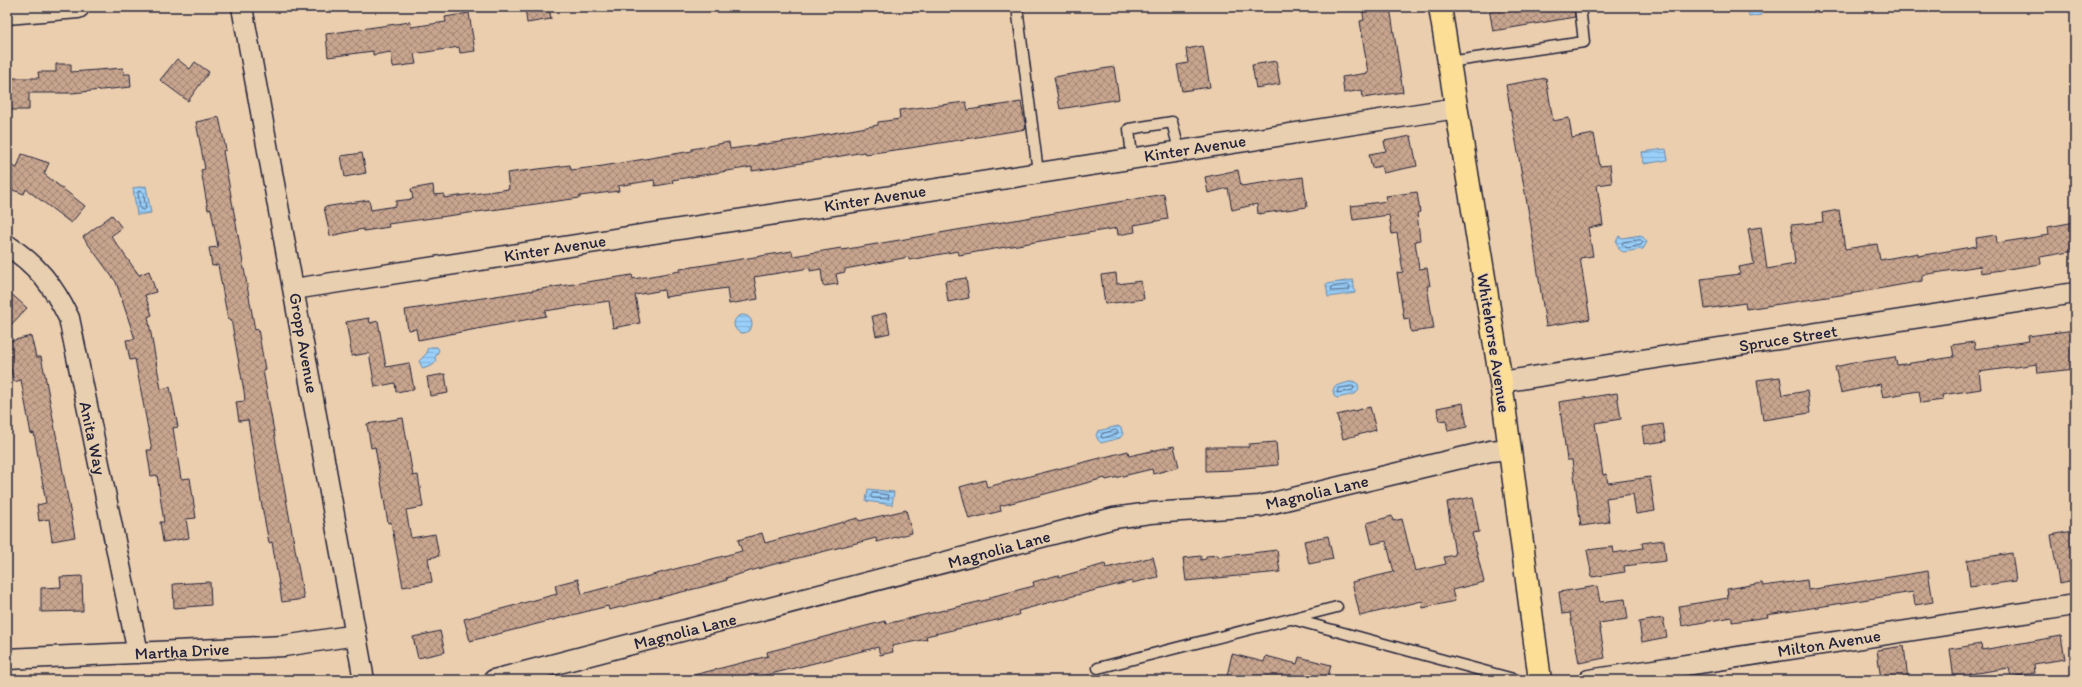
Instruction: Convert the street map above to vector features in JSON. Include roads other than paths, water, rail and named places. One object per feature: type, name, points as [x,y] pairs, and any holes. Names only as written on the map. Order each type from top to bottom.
[{"type":"main road","points":[[7,12],[78,7]]},
{"type":"main road","name":"Whitehorse Avenue","points":[[1440,7],[1502,382],[1540,680]]},
{"type":"street","name":"Gropp Avenue","points":[[242,7],[364,680]]},
{"type":"street","name":"Kinter Avenue","points":[[294,289],[1132,157],[1457,108]]},
{"type":"street","name":"Anita Way","points":[[7,245],[24,256],[42,273],[57,294],[68,318],[138,653]]},
{"type":"street","name":"Spruce Street","points":[[1502,382],[2075,293]]},
{"type":"street","name":"Magnolia Lane","points":[[494,680],[1114,518],[1150,513],[1260,506],[1490,451],[1510,449]]},
{"type":"street","name":"Milton Avenue","points":[[1589,680],[2072,605]]},
{"type":"street","name":"Martha Drive","points":[[7,659],[284,646],[356,635]]},
{"type":"lane","points":[[1017,7],[1038,172]]},
{"type":"lane","points":[[1449,62],[1584,42],[1580,7]]},
{"type":"lane","points":[[1132,157],[1129,129],[1172,122],[1179,150]]},
{"type":"lane","points":[[1098,668],[1337,606]]},
{"type":"lane","points":[[1291,619],[1517,680]]},
{"type":"water","points":[[1748,7],[1759,7],[1761,15],[1749,17]]},
{"type":"water","points":[[1666,149],[1668,160],[1644,164],[1642,152]]},
{"type":"water","points":[[146,186],[151,213],[137,215],[133,188]]},
{"type":"water","points":[[1641,235],[1647,242],[1643,249],[1623,252],[1619,249],[1616,242],[1619,236],[1622,238]]},
{"type":"water","points":[[1353,280],[1355,293],[1328,297],[1326,284]]},
{"type":"water","points":[[743,315],[749,318],[752,324],[749,330],[743,333],[737,330],[734,324],[737,318]]},
{"type":"water","points":[[437,347],[439,350],[435,358],[436,361],[433,365],[423,369],[419,361],[427,353],[427,349]]},
{"type":"water","points":[[1353,381],[1358,384],[1359,390],[1355,394],[1337,398],[1334,396],[1333,390],[1335,386]]},
{"type":"water","points":[[1118,426],[1121,428],[1123,434],[1120,438],[1101,443],[1098,440],[1096,435],[1098,431]]},
{"type":"water","points":[[868,489],[894,492],[892,505],[866,501]]}]
